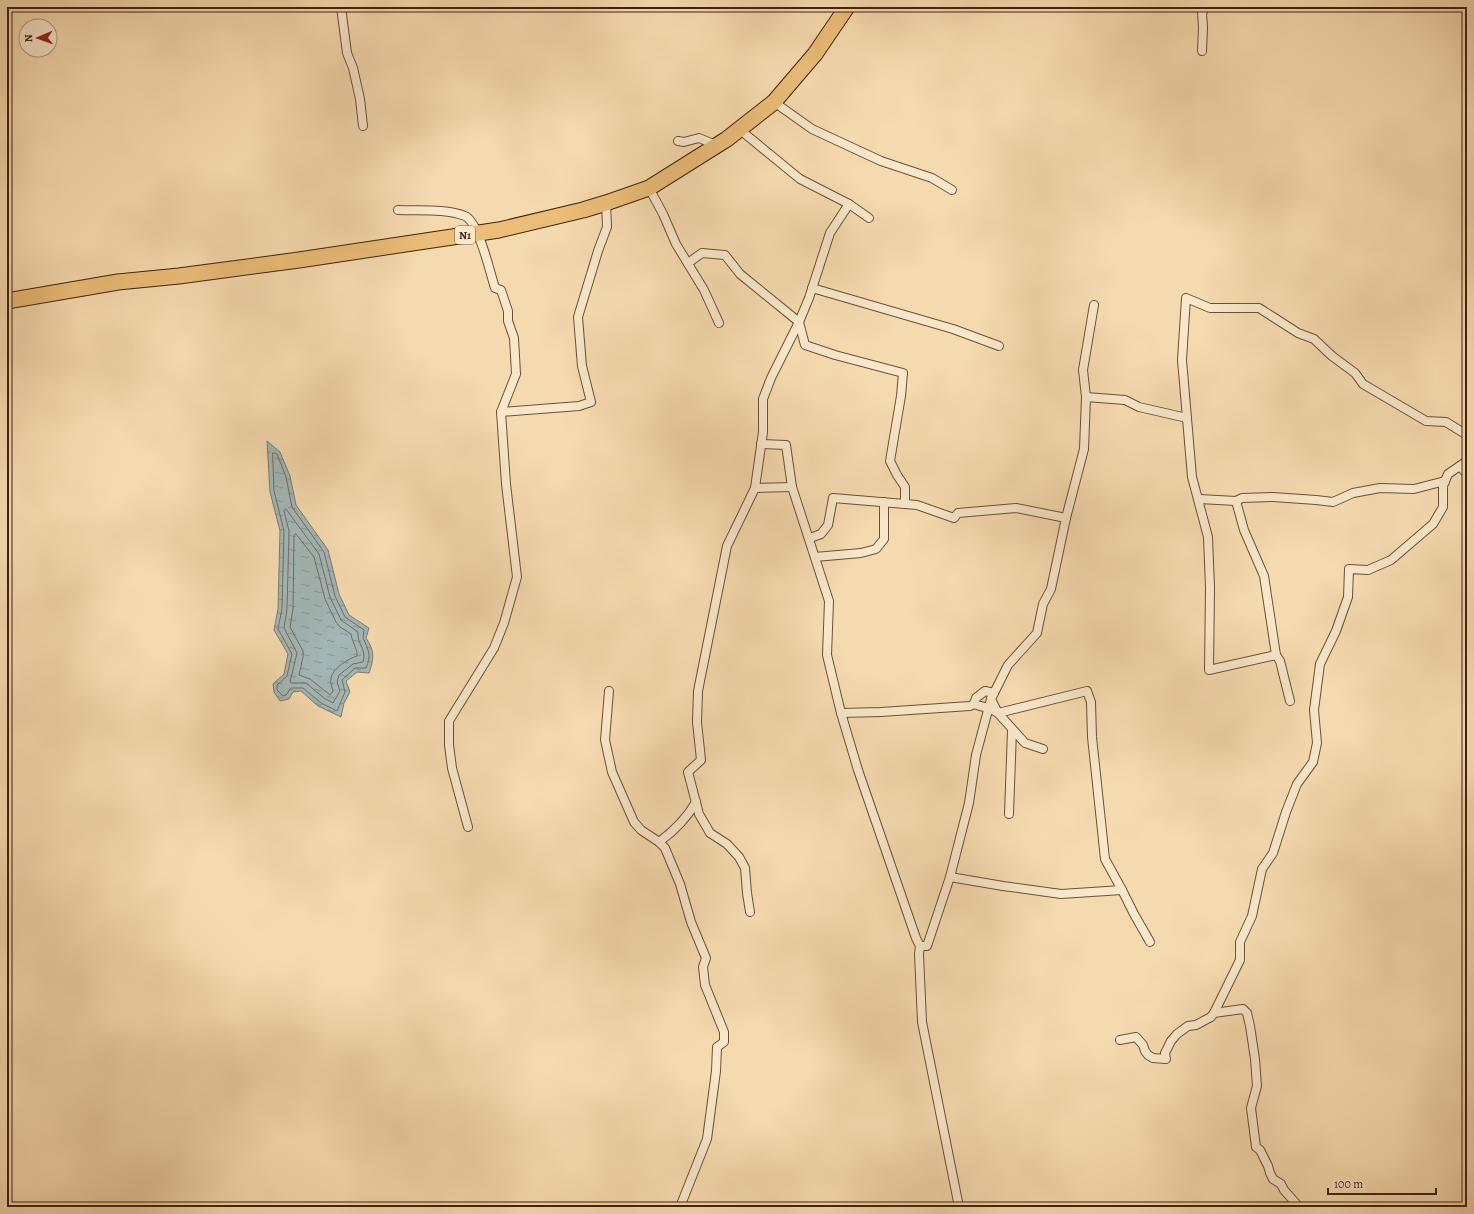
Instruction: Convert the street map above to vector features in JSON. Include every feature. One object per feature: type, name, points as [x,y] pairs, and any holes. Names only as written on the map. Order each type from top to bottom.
[{"type":"highway","name":"N1","points":[[7,301],[118,282],[179,276],[299,260],[499,230],[568,214],[649,188],[716,145],[774,102],[815,54],[847,7]]},
{"type":"street","points":[[341,7],[347,53],[353,68],[360,99],[363,126]]},
{"type":"street","points":[[1202,51],[1202,13],[1205,7]]},
{"type":"street","points":[[774,102],[812,129],[881,161],[932,178],[952,190]]},
{"type":"street","points":[[739,129],[800,179],[849,204],[869,218]]},
{"type":"street","points":[[678,141],[684,142],[699,138],[716,145]]},
{"type":"street","points":[[649,188],[663,214],[676,244],[704,290],[718,323]]},
{"type":"street","points":[[501,412],[579,406],[590,402],[582,366],[578,317],[598,251],[607,228],[606,203]]},
{"type":"street","points":[[750,912],[745,868],[739,857],[727,844],[710,833],[699,814],[688,772],[701,760],[697,722],[698,691],[727,546],[755,488],[762,444],[763,399],[771,378],[799,322],[830,233],[849,204]]},
{"type":"street","points":[[398,210],[446,211],[466,216],[478,233],[495,288],[501,290],[508,311],[508,321],[514,338],[516,374],[501,412],[506,484],[517,577],[504,623],[494,648],[449,721],[449,745],[452,768],[468,827]]},
{"type":"street","points":[[688,263],[702,254],[725,255],[740,274],[799,322],[805,345],[835,355],[903,373],[901,396],[890,461],[905,487],[905,504]]},
{"type":"street","points":[[812,288],[953,329],[999,346]]},
{"type":"street","points":[[1276,655],[1209,670],[1210,588],[1208,537],[1199,499],[1192,478],[1182,360],[1186,298],[1210,308],[1259,308],[1298,333],[1314,339],[1332,356],[1355,373],[1363,384],[1426,421],[1446,422],[1467,435]]},
{"type":"street","points":[[920,946],[927,946],[950,877],[969,803],[976,754],[993,696],[1008,665],[1037,633],[1044,604],[1051,589],[1066,518],[1084,449],[1086,397],[1083,370],[1094,305]]},
{"type":"street","points":[[1086,397],[1125,400],[1139,407],[1187,418]]},
{"type":"street","points":[[762,444],[786,445],[792,487],[810,538],[829,600],[827,655],[841,713],[858,770],[920,946],[919,954],[922,1022],[959,1207]]},
{"type":"street","points":[[1464,463],[1464,471],[1467,472]]},
{"type":"street","points":[[1120,1040],[1136,1037],[1148,1055],[1153,1058],[1166,1059],[1165,1053],[1170,1041],[1177,1034],[1188,1026],[1211,1017],[1214,1013],[1240,960],[1240,942],[1252,916],[1262,869],[1273,854],[1286,812],[1297,784],[1313,762],[1317,743],[1314,710],[1320,664],[1336,631],[1348,597],[1349,569],[1368,570],[1391,560],[1433,524],[1443,507],[1443,486],[1448,474],[1464,463]]},
{"type":"street","points":[[1199,499],[1236,501],[1242,498],[1273,497],[1333,502],[1353,493],[1380,488],[1414,489],[1445,481]]},
{"type":"street","points":[[755,488],[792,487]]},
{"type":"street","points":[[810,538],[821,534],[828,525],[833,498],[917,505],[954,518],[958,513],[1016,508],[1066,518]]},
{"type":"street","points":[[1236,501],[1244,530],[1264,576],[1276,655],[1280,661],[1290,701]]},
{"type":"street","points":[[815,557],[860,553],[876,549],[884,539],[884,502]]},
{"type":"street","points":[[609,691],[606,740],[612,772],[634,822],[641,830],[665,848],[680,884],[691,922],[706,958],[703,968],[705,985],[724,1032],[724,1042],[717,1047],[716,1071],[707,1140],[680,1207]]},
{"type":"street","points":[[974,704],[976,698],[985,691],[993,696],[998,713]]},
{"type":"street","points":[[998,713],[1087,692],[1091,702],[1092,737],[1105,859],[1150,942]]},
{"type":"street","points":[[841,713],[970,706],[974,704],[989,708],[998,713],[1025,743],[1043,749]]},
{"type":"street","points":[[1010,814],[1012,730]]},
{"type":"street","points":[[659,842],[669,835],[696,802]]},
{"type":"street","points":[[950,877],[1061,894],[1122,890]]},
{"type":"street","points":[[1214,1013],[1244,1009],[1246,1013],[1250,1026],[1255,1059],[1257,1086],[1251,1108],[1256,1147],[1260,1150],[1268,1166],[1272,1179],[1281,1184],[1284,1190],[1299,1207]]},
{"type":"water","points":[[267,441],[280,452],[290,476],[296,505],[328,550],[339,594],[349,615],[369,628],[366,638],[373,655],[371,668],[369,673],[357,672],[346,681],[350,692],[344,703],[341,717],[318,706],[301,691],[293,692],[289,699],[280,701],[274,692],[273,684],[284,674],[288,654],[274,630],[278,609],[280,531],[270,492]]}]
